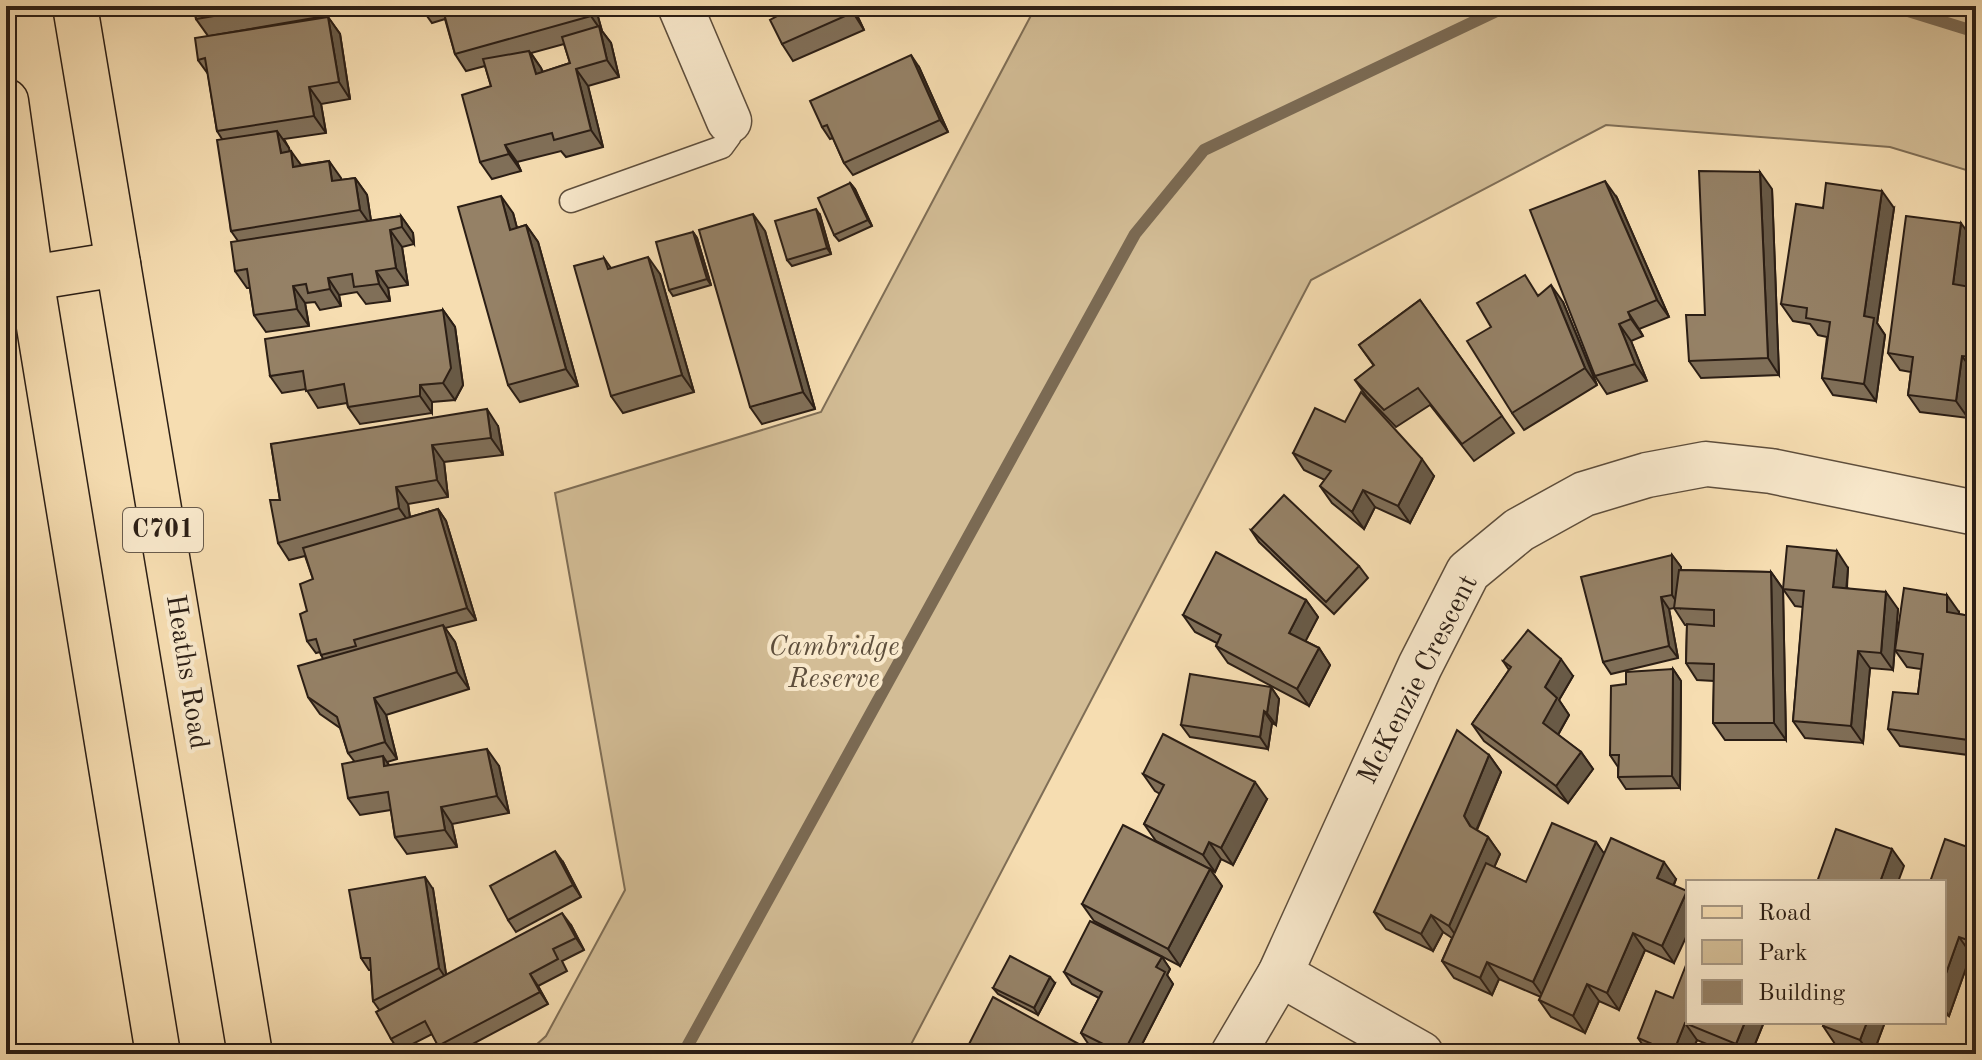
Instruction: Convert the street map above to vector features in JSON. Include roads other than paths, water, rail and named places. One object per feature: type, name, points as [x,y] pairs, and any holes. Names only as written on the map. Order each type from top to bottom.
[{"type":"main road","name":"Heaths Road","points":[[75,6],[250,1054]]},
{"type":"main road","points":[[6,101],[31,278],[158,1054]]},
{"type":"main road","points":[[31,278],[118,264]]},
{"type":"street","points":[[680,6],[729,121]]},
{"type":"street","name":"McKenzie Crescent","points":[[1233,1054],[1280,974],[1420,666],[1468,572],[1519,530],[1584,494],[1647,475],[1706,464],[1771,471],[1976,513]]},
{"type":"street","points":[[1280,974],[1421,1054]]},
{"type":"lane","points":[[571,201],[722,147],[730,136],[729,121]]},
{"type":"waterway","points":[[683,1054],[1135,234],[1204,150],[1507,6]]},
{"type":"waterway","points":[[1892,6],[1976,32]]},
{"type":"park label","name":"Cambridge Reserve","points":[[834,664]]}]
